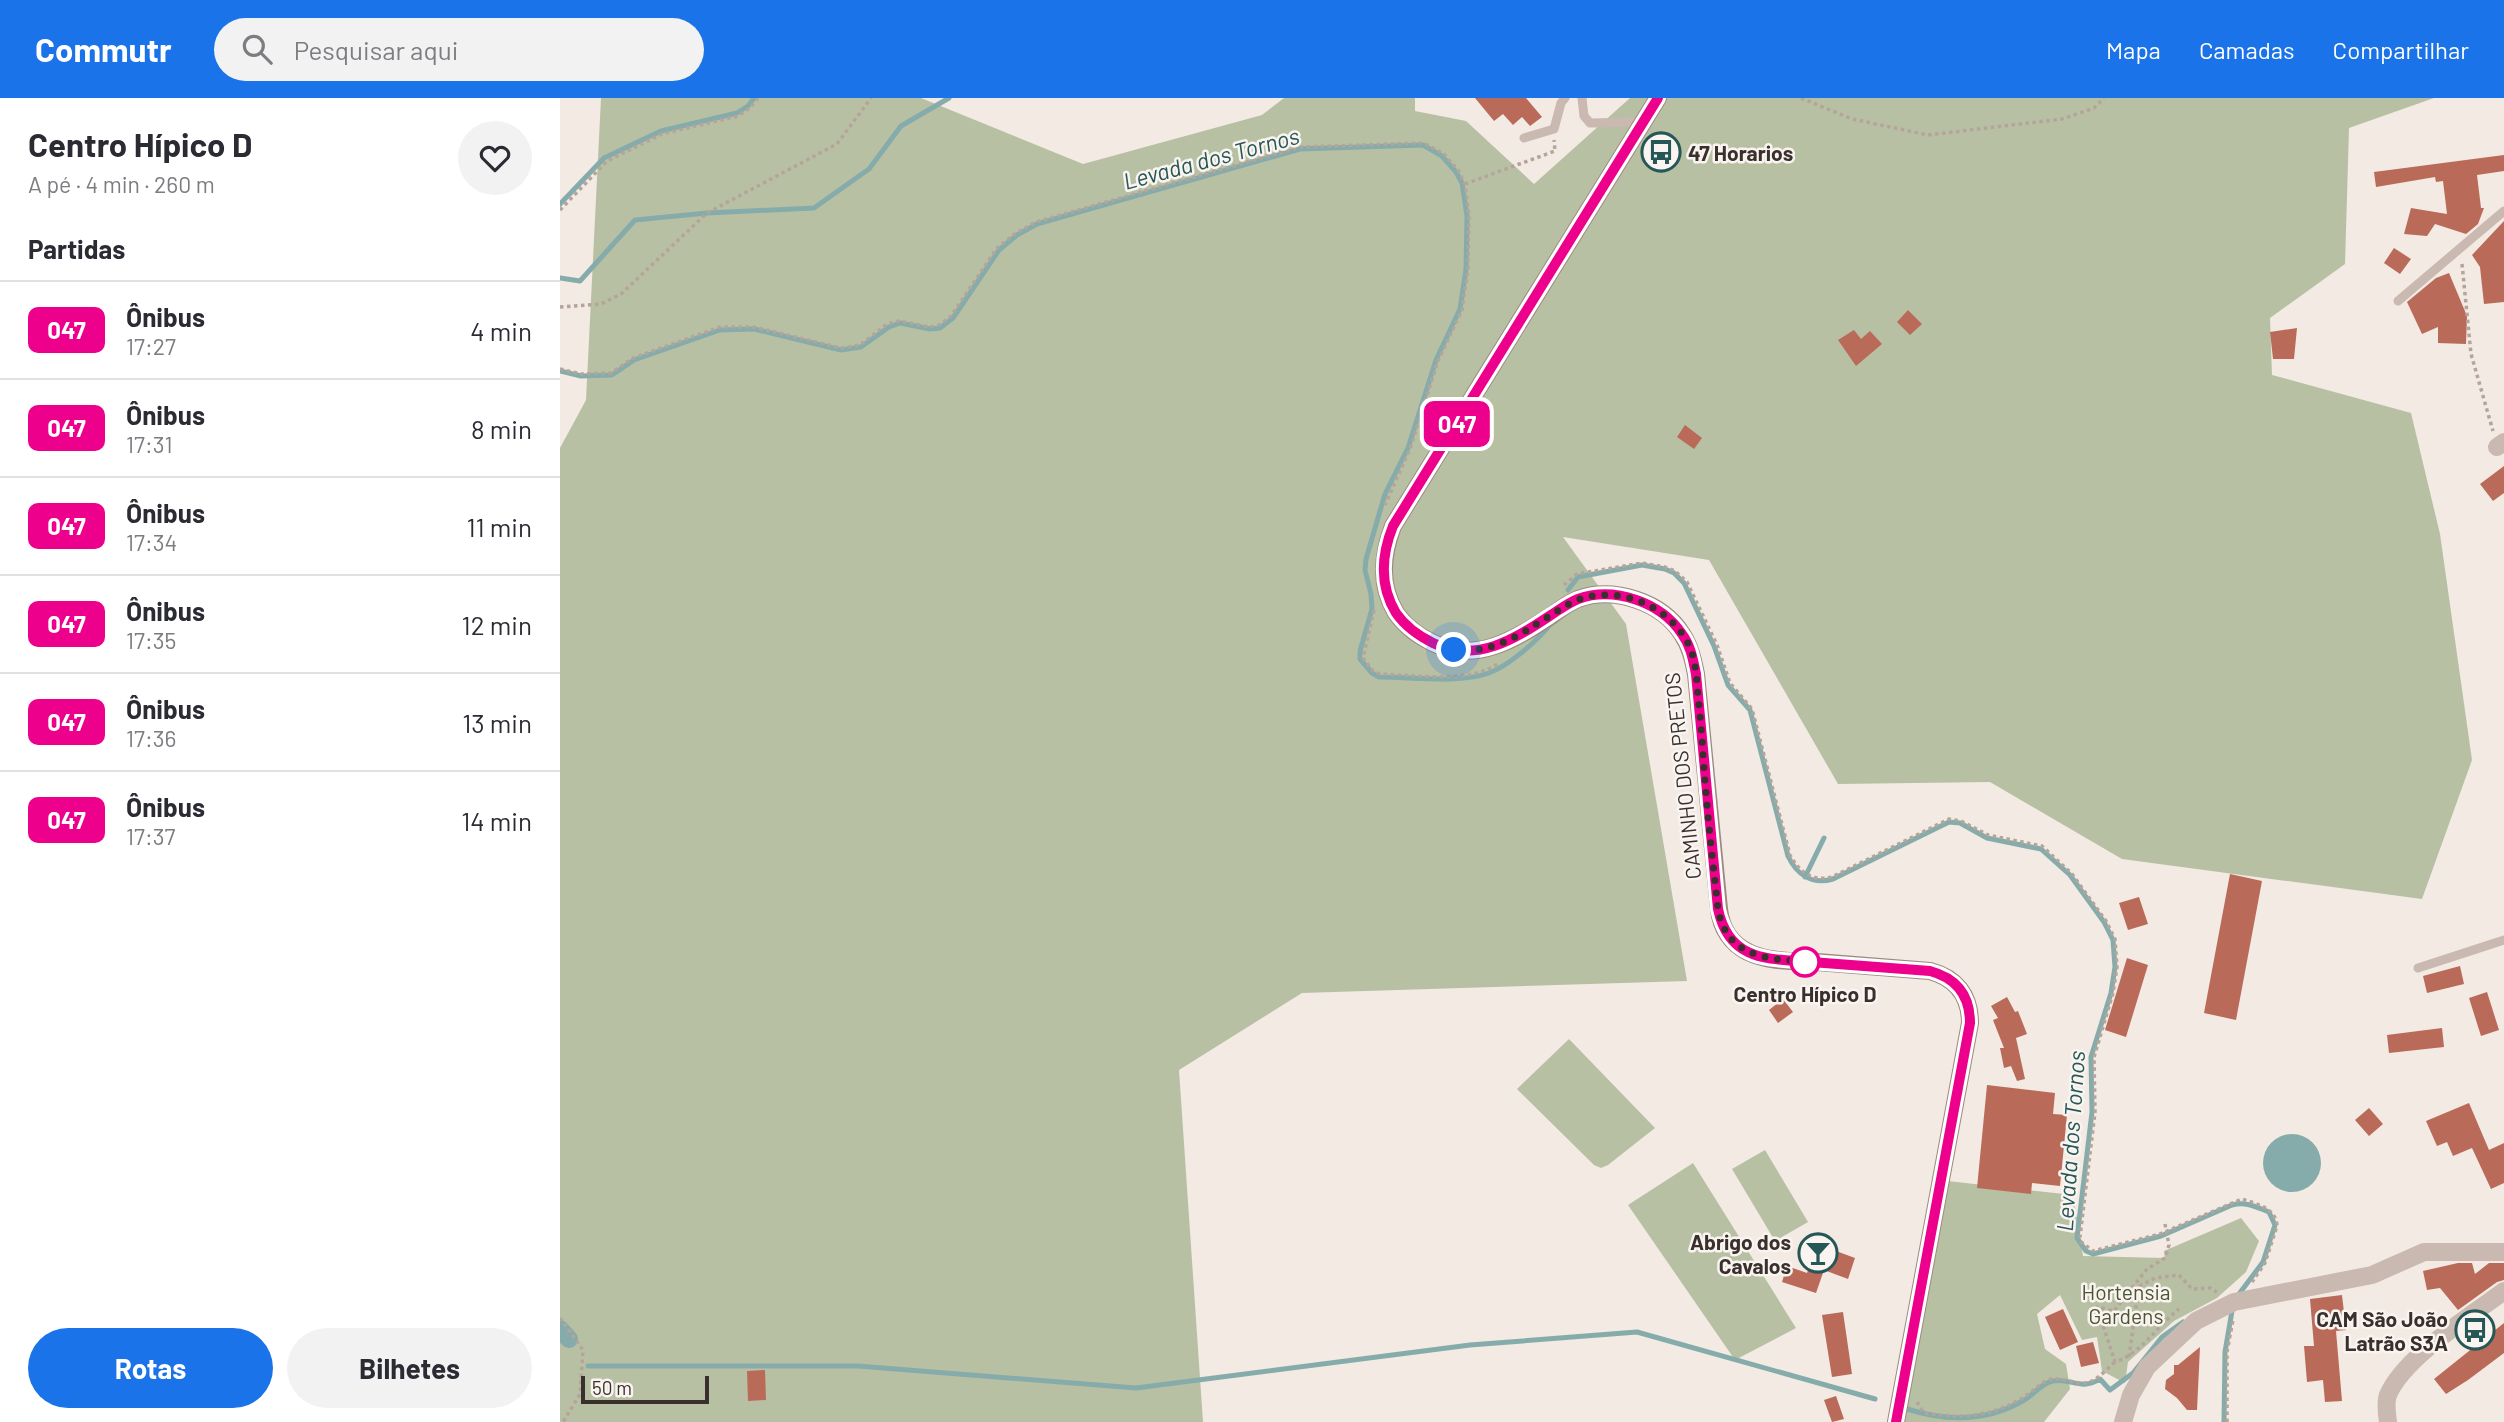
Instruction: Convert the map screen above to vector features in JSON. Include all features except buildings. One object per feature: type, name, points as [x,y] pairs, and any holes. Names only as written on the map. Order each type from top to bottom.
[{"type":"main road","name":"CAMINHO DOS PRETOS","points":[[1658,98],[1393,526],[1384,549],[1384,581],[1392,605],[1408,627],[1430,642],[1454,650],[1480,651],[1492,648],[1566,606],[1590,596],[1604,594],[1650,605],[1681,632],[1691,651],[1696,674],[1718,909],[1728,936],[1741,948],[1756,955],[1786,960],[1930,971],[1950,979],[1968,1001],[1970,1023],[1896,1422]]},
{"type":"street","points":[[2123,1422],[2131,1395],[2147,1367],[2196,1321],[2235,1306],[2372,1275],[2424,1252],[2504,1252]]},
{"type":"street","points":[[2388,1422],[2386,1398],[2400,1376],[2417,1357],[2504,1291]]},
{"type":"lane","points":[[1524,138],[1554,129],[1565,98]]},
{"type":"lane","points":[[1582,98],[1584,116],[1590,123],[1643,122]]},
{"type":"lane","points":[[2398,301],[2504,211]]},
{"type":"lane","points":[[2418,968],[2504,940]]},
{"type":"path","points":[[560,209],[607,161],[662,134],[738,116],[758,98]]},
{"type":"path","points":[[560,307],[601,304],[621,295],[707,213],[837,144],[871,98]]},
{"type":"path","points":[[1801,98],[1852,119],[1928,135],[2062,119],[2094,108],[2104,98]]},
{"type":"path","points":[[1465,184],[1555,151],[1554,129]]},
{"type":"path","points":[[2460,248],[2472,354],[2501,444]]},
{"type":"path","points":[[2115,1362],[2097,1307],[2114,1311],[2147,1269],[2165,1258],[2169,1245],[2165,1224]]},
{"type":"path","points":[[2132,1290],[2155,1278],[2179,1275],[2192,1289],[2210,1288],[2235,1306],[2227,1352],[2227,1422]]},
{"type":"path","points":[[2129,1358],[2137,1299],[2132,1290]]},
{"type":"path","points":[[1903,1389],[1913,1394],[1924,1413],[1968,1417],[1985,1414],[2010,1405],[2051,1379],[2082,1383],[2092,1381],[2115,1362],[2129,1358],[2179,1309]]},
{"type":"path","points":[[560,1318],[583,1350],[580,1394],[562,1422]]},
{"type":"path","points":[[2129,1358],[2147,1367]]},
{"type":"green space","points":[[601,98],[921,98],[1083,164],[1262,115],[1284,98],[1415,98],[1415,111],[1466,121],[1534,184],[1630,98],[2434,98],[2349,128],[2345,264],[2270,318],[2272,375],[2411,413],[2440,534],[2472,760],[2422,899],[2122,859],[1990,782],[1838,784],[1709,560],[1563,537],[1626,624],[1687,981],[1302,993],[1179,1070],[1203,1422],[560,1422],[560,448],[586,400]]},
{"type":"green space","points":[[1569,1039],[1655,1128],[1601,1168],[1594,1165],[1517,1089]]},
{"type":"green space","points":[[1765,1150],[1808,1222],[1775,1241],[1732,1169]]},
{"type":"green space","points":[[1693,1163],[1796,1328],[1735,1360],[1628,1205]]},
{"type":"green space","name":"Hortensia Gardens","points":[[1948,1181],[2073,1195],[2083,1256],[2165,1258],[2164,1251],[2241,1218],[2259,1241],[2246,1272],[2217,1298],[2174,1321],[2128,1362],[2125,1383],[2102,1371],[2097,1337],[2082,1340],[2060,1295],[2037,1314],[2045,1349],[2066,1364],[2070,1389],[2044,1422],[1894,1422]]},
{"type":"water","points":[[2286,1134],[2298,1134],[2313,1142],[2321,1157],[2321,1169],[2313,1184],[2298,1192],[2286,1192],[2271,1184],[2263,1169],[2263,1157],[2271,1142]]},
{"type":"waterway","name":"Levada dos Tornos","points":[[560,204],[604,158],[661,131],[737,113],[754,98]]},
{"type":"waterway","points":[[560,278],[580,281],[635,220],[707,213],[814,208],[869,169],[901,126],[949,98]]},
{"type":"waterway","name":"Levada dos Tornos","points":[[560,371],[581,376],[612,375],[634,360],[720,330],[754,329],[841,350],[861,347],[889,327],[900,323],[930,329],[940,328],[953,318],[999,250],[1017,235],[1037,224],[1300,149],[1423,145],[1442,156],[1462,183],[1467,216],[1466,269],[1460,309],[1436,360],[1408,448],[1385,494],[1366,559],[1365,570],[1372,609],[1360,659],[1379,677],[1449,679],[1477,676],[1496,670],[1513,659],[1549,626]]},
{"type":"waterway","name":"Levada dos Tornos","points":[[1568,590],[1578,577],[1642,565],[1665,569],[1674,573],[1684,583],[1714,646],[1728,685],[1750,710],[1788,856],[1806,877],[1818,881],[1833,879],[1949,822],[1960,823],[1987,838],[2041,849],[2070,875],[2104,922],[2113,940],[2115,967],[2111,993],[2091,1057],[2092,1112],[2077,1238],[2086,1251],[2093,1254],[2161,1236],[2232,1205],[2255,1207],[2269,1212],[2275,1225],[2263,1262],[2239,1294]]},
{"type":"waterway","points":[[1805,877],[1824,838]]},
{"type":"waterway","name":"Levada dos Tornos","points":[[2224,1422],[2225,1352],[2232,1311]]},
{"type":"waterway","points":[[1907,1409],[1938,1416],[1968,1418],[2012,1407],[2053,1381],[2087,1384],[2100,1379],[2110,1390],[2133,1373],[2162,1337],[2183,1322]]},
{"type":"waterway","points":[[560,1329],[569,1339]]},
{"type":"waterway","points":[[588,1366],[858,1366],[1136,1388],[1470,1345],[1637,1332],[1875,1399]]},
{"type":"bus line","name":"047","points":[[1658,98],[1393,526],[1384,549],[1384,581],[1392,605],[1408,627],[1430,642],[1467,652],[1480,651],[1504,643],[1578,599],[1604,594],[1650,605],[1681,632],[1691,651],[1696,674],[1718,909],[1728,936],[1741,948],[1756,955],[1786,960],[1930,971],[1957,984],[1968,1001],[1970,1023],[1896,1422]]},
{"type":"place","name":"47 Horarios","points":[[1661,152]]},
{"type":"place","name":"Centro Hípico D","points":[[1805,962]]},
{"type":"place","name":"Abrigo dos Cavalos","points":[[1818,1253]]},
{"type":"place","name":"CAM São João Latrão S3A","points":[[2475,1330]]},
{"type":"route","points":[[1454,650],[1467,652],[1492,648],[1578,599],[1590,596],[1604,594],[1637,600],[1661,613],[1681,632],[1691,651],[1696,674],[1720,919],[1728,936],[1748,952],[1771,958],[1810,962],[1805,962]]}]
